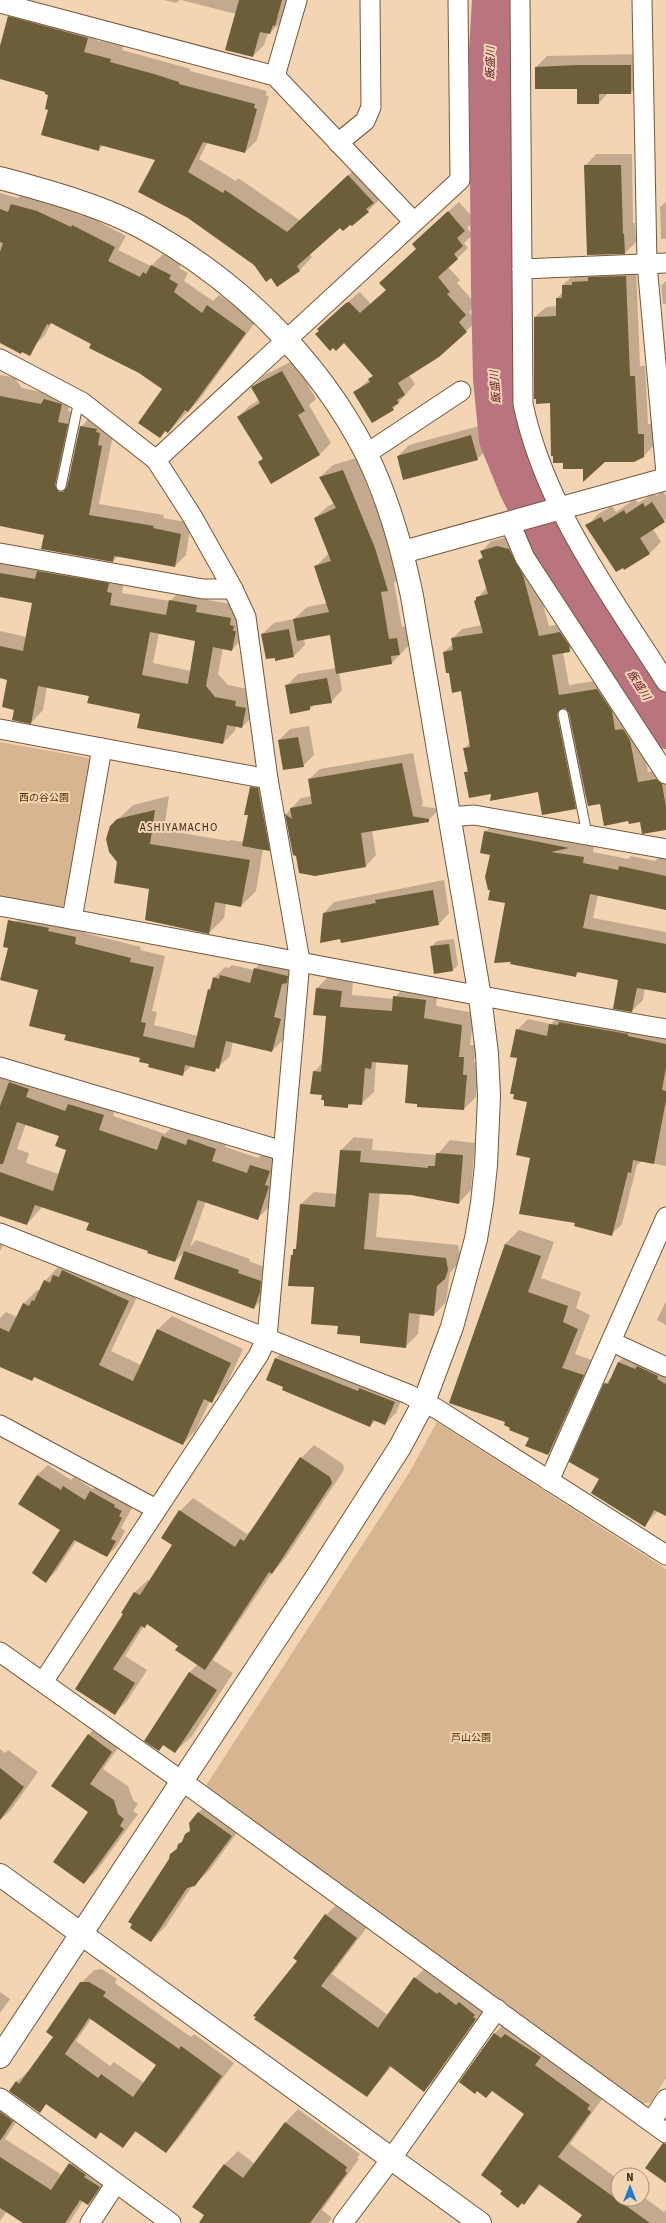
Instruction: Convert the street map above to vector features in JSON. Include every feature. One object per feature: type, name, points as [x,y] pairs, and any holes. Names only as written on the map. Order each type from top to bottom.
[{"type":"street","points":[[275,76],[297,0]]},
{"type":"street","points":[[338,143],[365,120],[372,107],[370,0]]},
{"type":"street","points":[[156,460],[460,180],[458,0]]},
{"type":"street","points":[[520,0],[523,404],[528,431],[556,510],[666,682]]},
{"type":"street","points":[[642,0],[647,264],[666,474]]},
{"type":"street","points":[[0,3],[275,76],[413,222]]},
{"type":"street","points":[[0,178],[74,200],[138,226],[200,264],[236,293],[286,340],[331,396],[366,454],[384,495],[403,552],[412,596],[480,997],[487,1053],[489,1096],[486,1165],[476,1239],[452,1327],[424,1402],[380,1478],[82,1935],[0,2057]]},
{"type":"street","points":[[522,269],[666,264]]},
{"type":"street","points":[[0,359],[82,402],[156,460],[192,516],[233,589],[246,618],[268,779],[300,961],[267,1338],[258,1356],[43,1682]]},
{"type":"street","points":[[366,454],[461,391]]},
{"type":"street","points":[[403,552],[666,479]]},
{"type":"street","points":[[512,522],[525,558],[666,774]]},
{"type":"street","points":[[0,553],[203,589],[233,589]]},
{"type":"street","points":[[0,729],[268,779]]},
{"type":"street","points":[[72,919],[102,748]]},
{"type":"street","points":[[449,817],[474,815],[666,849]]},
{"type":"street","points":[[0,906],[300,961],[480,997],[666,1029]]},
{"type":"street","points":[[0,1067],[284,1151]]},
{"type":"street","points":[[549,1481],[612,1342],[666,1217]]},
{"type":"street","points":[[0,1233],[267,1338],[424,1402],[666,1555]]},
{"type":"street","points":[[612,1342],[666,1367]]},
{"type":"street","points":[[0,1425],[156,1509]]},
{"type":"street","points":[[0,1652],[182,1781],[659,2128],[666,2099]]},
{"type":"street","points":[[0,1875],[480,2223]]},
{"type":"street","points":[[343,2223],[391,2159],[497,2009]]},
{"type":"street","points":[[0,2098],[171,2223]]},
{"type":"street","points":[[90,2223],[116,2183]]},
{"type":"lane","points":[[61,486],[77,410],[82,402]]},
{"type":"lane","points":[[563,714],[586,829],[585,835]]},
{"type":"green space","name":"西の谷公園","points":[[0,742],[89,758],[95,769],[71,899],[60,908],[0,896]]},
{"type":"green space","name":"芦山公園","points":[[437,1422],[666,1569],[666,2078],[651,2102],[641,2104],[205,1787],[409,1473]]},
{"type":"building","points":[[239,0],[282,0],[275,26],[273,25],[270,34],[260,32],[253,57],[225,50]]},
{"type":"building","points":[[8,16],[88,38],[84,52],[111,59],[110,62],[154,74],[179,82],[179,84],[255,104],[254,108],[257,109],[245,153],[203,142],[188,172],[223,193],[225,190],[287,232],[348,175],[374,203],[366,209],[369,212],[352,226],[350,225],[343,231],[340,228],[297,266],[300,271],[277,287],[271,278],[266,282],[254,265],[188,218],[138,192],[155,160],[100,145],[99,151],[41,135],[48,110],[45,109],[48,95],[45,94],[45,92],[0,79],[0,46]]},
{"type":"building","points":[[631,65],[631,94],[599,94],[599,104],[577,104],[577,89],[535,89],[535,67]]},
{"type":"building","points":[[584,165],[621,165],[625,254],[587,255]]},
{"type":"building","points":[[11,204],[37,211],[71,227],[72,225],[115,247],[108,261],[140,277],[143,272],[146,274],[151,265],[171,275],[169,279],[178,284],[174,292],[202,313],[207,305],[246,333],[188,412],[185,410],[168,433],[165,431],[160,438],[138,423],[162,389],[139,373],[89,348],[91,344],[51,323],[49,325],[47,324],[30,356],[22,352],[21,354],[0,343],[0,252],[3,243],[0,242],[0,209],[8,212]]},
{"type":"building","points":[[448,211],[465,231],[457,238],[463,246],[454,254],[458,259],[438,277],[450,292],[447,294],[466,315],[459,322],[467,332],[439,357],[398,383],[405,395],[397,400],[399,403],[392,407],[394,410],[372,423],[353,392],[370,382],[368,379],[373,376],[344,343],[336,351],[333,348],[330,351],[315,334],[319,331],[317,329],[346,303],[349,302],[360,313],[386,290],[379,283],[416,249],[412,244]]},
{"type":"building","points":[[626,276],[630,376],[635,376],[638,434],[644,434],[644,457],[634,462],[605,462],[583,482],[583,469],[563,469],[563,463],[553,463],[553,456],[551,456],[550,403],[536,404],[536,399],[534,399],[534,317],[556,316],[556,298],[562,298],[562,285],[572,285],[572,282],[588,281],[588,277]]},
{"type":"building","points":[[282,371],[305,411],[298,415],[320,455],[271,484],[258,462],[263,459],[237,417],[260,403],[251,387]]},
{"type":"building","points":[[0,396],[41,404],[44,399],[62,404],[58,422],[68,424],[55,485],[59,492],[63,492],[67,487],[80,426],[97,429],[96,432],[100,433],[98,445],[102,446],[89,515],[154,526],[153,528],[181,534],[175,567],[114,556],[113,562],[41,549],[44,535],[0,526]]},
{"type":"building","points":[[471,435],[478,460],[403,480],[397,456]]},
{"type":"building","points":[[343,470],[375,548],[388,591],[381,592],[389,639],[397,638],[400,655],[391,656],[392,664],[336,674],[330,635],[297,641],[293,619],[329,612],[314,566],[331,561],[314,518],[336,508],[319,477]]},
{"type":"building","points":[[652,502],[665,522],[640,538],[650,554],[624,570],[623,568],[616,572],[585,525],[601,517],[604,522],[624,510],[626,514],[643,503],[645,507]]},
{"type":"building","points":[[497,546],[509,549],[523,575],[539,636],[560,632],[569,645],[570,652],[552,655],[559,695],[597,689],[612,711],[615,730],[623,729],[630,740],[638,782],[656,779],[662,784],[666,807],[666,830],[642,834],[640,822],[629,824],[628,821],[604,826],[600,804],[588,806],[569,713],[565,708],[559,710],[557,715],[576,809],[542,815],[538,792],[490,801],[491,794],[469,798],[464,772],[468,772],[463,748],[470,747],[461,691],[452,693],[449,673],[446,673],[443,652],[453,650],[451,638],[483,633],[474,601],[476,600],[476,597],[488,594],[478,560],[483,558],[480,551]]},
{"type":"building","points":[[37,571],[109,583],[107,592],[112,593],[110,605],[166,615],[169,600],[197,605],[196,612],[231,618],[230,625],[234,626],[233,631],[236,631],[232,651],[213,647],[206,686],[215,697],[236,701],[235,706],[246,708],[242,728],[227,725],[223,744],[137,728],[140,714],[87,703],[89,696],[38,686],[31,724],[12,720],[14,710],[2,707],[7,680],[0,678],[0,646],[23,651],[32,603],[0,597],[0,573],[35,579]],"holes":[[[150,632],[195,641],[188,684],[142,675]]]},
{"type":"building","points":[[289,629],[294,657],[275,661],[275,658],[266,659],[261,634]]},
{"type":"building","points":[[327,678],[332,703],[310,706],[310,710],[290,714],[285,685]]},
{"type":"building","points":[[298,737],[304,767],[283,770],[278,740]]},
{"type":"building","points":[[402,763],[413,816],[411,816],[429,819],[429,822],[361,833],[366,867],[315,876],[299,873],[296,856],[293,855],[285,814],[292,819],[290,808],[312,804],[308,779]]},
{"type":"building","points":[[250,787],[258,788],[270,851],[242,846],[248,815],[244,815]]},
{"type":"building","points":[[155,810],[150,844],[250,860],[241,907],[215,902],[209,934],[145,920],[149,889],[114,883],[117,862],[109,852],[106,839],[110,826],[117,819]]},
{"type":"building","points":[[484,831],[569,848],[551,852],[584,857],[583,863],[618,870],[619,866],[666,876],[666,910],[590,894],[583,928],[666,944],[666,993],[637,988],[632,1012],[613,1009],[618,980],[577,972],[576,977],[510,964],[511,962],[494,963],[505,903],[488,900],[490,890],[488,890],[485,877],[490,855],[480,853]]},
{"type":"building","points":[[433,890],[439,925],[341,943],[340,939],[320,943],[323,913],[376,903],[375,900]]},
{"type":"building","points":[[8,920],[49,928],[48,931],[76,937],[75,944],[131,958],[130,962],[154,967],[141,1022],[146,1023],[143,1036],[194,1048],[208,989],[210,990],[213,977],[219,979],[220,975],[250,983],[254,968],[288,976],[287,983],[282,984],[274,1017],[281,1019],[272,1052],[226,1041],[219,1069],[216,1068],[215,1072],[185,1065],[183,1076],[148,1067],[149,1064],[139,1062],[140,1058],[64,1040],[66,1035],[29,1026],[38,990],[0,980],[8,948],[3,947]]},
{"type":"building","points":[[449,944],[453,971],[434,974],[430,946]]},
{"type":"building","points":[[316,988],[342,991],[340,1007],[392,1011],[393,996],[426,1000],[424,1018],[462,1025],[459,1057],[464,1057],[463,1075],[467,1075],[464,1110],[417,1107],[417,1104],[405,1103],[408,1065],[372,1062],[371,1069],[365,1068],[362,1105],[348,1104],[348,1108],[324,1106],[324,1100],[321,1100],[322,1095],[310,1094],[313,1071],[321,1072],[326,1016],[313,1015]]},
{"type":"building","points":[[559,1022],[628,1034],[628,1036],[666,1044],[666,1067],[662,1090],[666,1091],[666,1100],[654,1164],[633,1160],[631,1173],[628,1172],[612,1236],[574,1226],[575,1223],[519,1214],[530,1158],[516,1155],[527,1102],[513,1099],[514,1094],[510,1094],[517,1058],[510,1057],[516,1029],[547,1036],[549,1024],[558,1025]]},
{"type":"building","points":[[9,1082],[29,1089],[26,1097],[65,1111],[68,1104],[104,1115],[99,1130],[157,1150],[162,1136],[186,1145],[188,1139],[216,1149],[212,1161],[247,1173],[250,1165],[270,1171],[265,1185],[269,1186],[258,1220],[198,1200],[175,1262],[147,1253],[148,1251],[86,1230],[89,1223],[35,1205],[27,1225],[0,1216],[0,1172],[53,1191],[66,1150],[55,1146],[59,1136],[17,1122],[3,1164],[0,1164],[0,1106]]},
{"type":"building","points":[[340,1150],[361,1151],[360,1162],[428,1168],[428,1166],[435,1166],[436,1153],[463,1155],[459,1204],[411,1195],[369,1193],[364,1249],[446,1258],[448,1270],[445,1279],[437,1286],[434,1316],[409,1313],[406,1348],[360,1343],[360,1336],[337,1334],[338,1326],[311,1324],[314,1287],[288,1286],[291,1255],[293,1255],[293,1249],[296,1249],[300,1204],[335,1207]]},
{"type":"building","points":[[505,1244],[541,1256],[528,1292],[568,1306],[563,1322],[578,1329],[562,1368],[584,1375],[548,1455],[525,1446],[529,1438],[509,1430],[510,1428],[504,1425],[505,1422],[449,1403]]},
{"type":"building","points":[[184,1251],[239,1270],[238,1273],[261,1281],[260,1292],[254,1309],[174,1279]]},
{"type":"building","points":[[62,1270],[129,1301],[99,1365],[133,1381],[157,1329],[231,1363],[212,1403],[204,1399],[183,1445],[34,1377],[32,1381],[0,1367],[0,1328],[9,1332],[23,1303],[29,1306],[32,1300],[34,1301],[44,1280],[50,1283],[53,1275],[59,1277]]},
{"type":"building","points":[[275,1358],[358,1391],[359,1388],[395,1402],[385,1425],[373,1420],[370,1427],[282,1390],[283,1387],[266,1380]]},
{"type":"building","points":[[618,1362],[635,1369],[637,1366],[658,1376],[657,1379],[666,1384],[666,1516],[654,1510],[645,1527],[591,1493],[599,1479],[569,1462],[604,1383],[608,1384]]},
{"type":"building","points":[[300,1457],[330,1477],[332,1483],[272,1574],[269,1572],[205,1670],[175,1650],[178,1646],[147,1624],[145,1628],[141,1626],[113,1669],[135,1683],[115,1715],[75,1689],[123,1614],[121,1613],[134,1592],[140,1595],[172,1545],[161,1538],[179,1510],[235,1547],[240,1539],[244,1541]]},
{"type":"building","points":[[37,1475],[61,1490],[63,1486],[85,1500],[90,1491],[115,1505],[114,1507],[122,1511],[119,1516],[122,1518],[111,1539],[116,1541],[107,1557],[74,1540],[46,1583],[32,1573],[60,1530],[18,1504]]},
{"type":"building","points":[[189,1672],[217,1690],[175,1753],[163,1745],[159,1751],[144,1741]]},
{"type":"building","points":[[88,1734],[112,1752],[90,1784],[114,1800],[118,1814],[124,1819],[120,1826],[124,1829],[84,1884],[53,1862],[88,1812],[51,1786]]},
{"type":"building","points":[[0,1768],[24,1787],[0,1820]]},
{"type":"building","points":[[198,1812],[232,1836],[195,1886],[187,1888],[151,1942],[130,1928],[132,1924],[128,1922],[169,1859],[170,1854],[177,1849],[178,1844],[182,1842],[185,1834],[190,1831],[189,1823]]},
{"type":"building","points":[[325,1914],[357,1938],[321,1986],[378,2028],[414,1977],[437,1994],[439,1992],[456,2005],[459,2002],[475,2015],[473,2017],[476,2019],[424,2092],[390,2066],[367,2097],[254,2019],[256,2017],[253,2016],[297,1961],[293,1958]]},
{"type":"building","points":[[80,1982],[89,1982],[106,1992],[103,1996],[179,2049],[181,2046],[222,2076],[166,2153],[135,2131],[123,2148],[100,2132],[96,2139],[46,2104],[40,2113],[9,2091],[16,2081],[19,2084],[53,2037],[46,2032]],"holes":[[[89,2018],[156,2065],[133,2097],[101,2074],[98,2078],[65,2054]]]},
{"type":"building","points":[[494,2033],[501,2038],[505,2034],[541,2057],[535,2065],[590,2105],[587,2109],[591,2112],[558,2157],[610,2194],[610,2207],[628,2207],[650,2223],[576,2223],[582,2215],[539,2184],[524,2205],[522,2203],[518,2208],[500,2194],[502,2191],[481,2175],[524,2114],[492,2091],[486,2098],[477,2091],[475,2094],[459,2082]]},
{"type":"building","points":[[0,2112],[13,2121],[0,2141]]},
{"type":"building","points":[[285,2122],[347,2167],[345,2171],[347,2173],[310,2223],[199,2223],[204,2215],[192,2207],[224,2164],[243,2178]]},
{"type":"building","points":[[663,2143],[666,2144],[666,2183],[650,2172],[650,2167],[646,2167]]},
{"type":"building","points":[[0,2157],[51,2190],[69,2163],[86,2175],[84,2177],[100,2187],[88,2205],[80,2200],[65,2223],[23,2223],[0,2208]]},
{"type":"waterway","name":"飯盛川","points":[[493,0],[490,52],[492,290],[494,379],[500,439],[519,486],[547,542],[666,728]]},
{"type":"district","name":"ASHIYAMACHO","points":[[179,827]]}]
